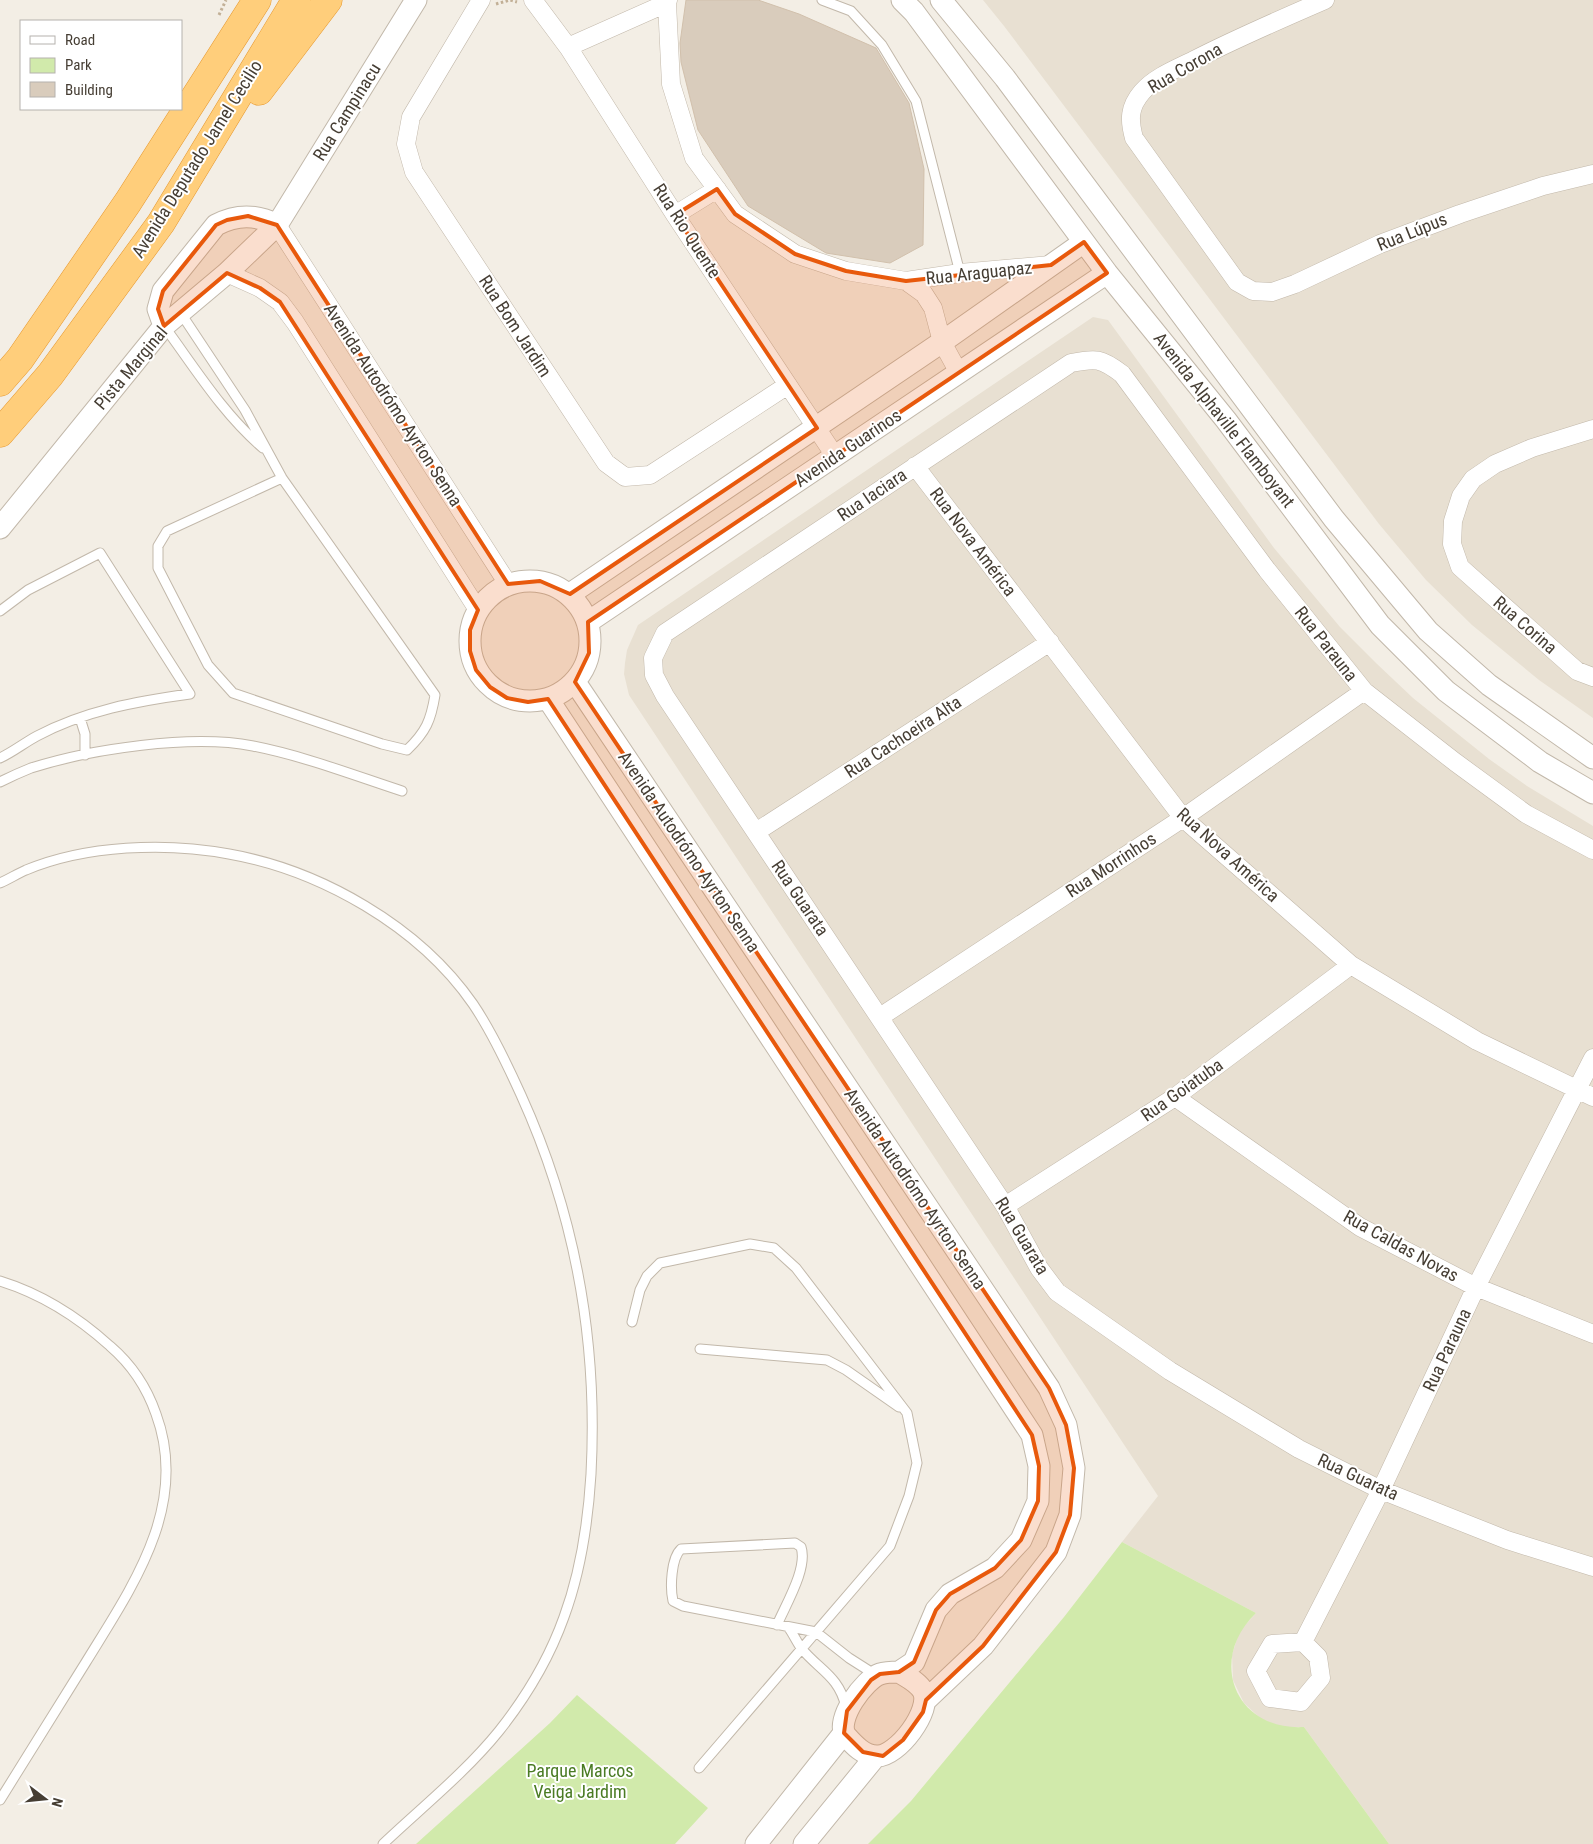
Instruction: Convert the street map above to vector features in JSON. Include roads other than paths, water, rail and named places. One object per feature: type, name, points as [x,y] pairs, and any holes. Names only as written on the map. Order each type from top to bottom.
[{"type":"highway","points":[[182,108],[244,0]]},
{"type":"highway","name":"Avenida Deputado Jamel Cecilio","points":[[0,382],[20,359],[128,202],[257,0]]},
{"type":"highway","name":"Avenida Deputado Jamel Cecilio","points":[[0,433],[50,375],[161,223],[296,0]]},
{"type":"highway","points":[[161,223],[328,0]]},
{"type":"highway","points":[[128,202],[181,110]]},
{"type":"street","name":"Rua Campinacu","points":[[277,225],[416,0]]},
{"type":"street","name":"Avenida Alphaville Flamboyant","points":[[902,0],[914,12],[1107,273],[1226,420],[1380,625],[1446,691],[1540,762],[1593,793]]},
{"type":"street","name":"Avenida Alphaville Flamboyant","points":[[941,0],[1005,78],[1334,519],[1428,631],[1489,685],[1593,758]]},
{"type":"street","name":"Rua Corona","points":[[1237,282],[1134,138],[1129,121],[1134,103],[1142,91],[1162,76],[1234,40],[1325,0]]},
{"type":"street","name":"Rua Araguapaz","points":[[568,47],[668,2],[671,84],[694,158],[735,214],[795,254],[846,271],[906,281],[960,273],[1051,265]]},
{"type":"street","name":"Rua Rio Quente","points":[[535,3],[568,47],[675,215],[835,456]]},
{"type":"street","name":"Rua Bom Jardim","points":[[479,4],[411,117],[406,144],[414,172],[606,463],[625,476],[650,475],[788,385]]},
{"type":"street","name":"Rua Lúpus","points":[[1237,282],[1253,291],[1272,292],[1294,284],[1380,244],[1460,214],[1543,186],[1593,174]]},
{"type":"street","points":[[675,215],[717,189]]},
{"type":"street","points":[[164,326],[158,309],[163,291],[216,225],[232,218],[248,216],[263,219],[277,225]]},
{"type":"street","name":"Pista Marginal","points":[[0,528],[164,326],[227,274],[277,225]]},
{"type":"street","name":"Avenida Autodrómo Ayrton Senna","points":[[277,225],[508,584]]},
{"type":"street","name":"Avenida Guarinos","points":[[570,594],[817,428],[1084,242]]},
{"type":"street","name":"Avenida Guarinos","points":[[588,622],[1107,273]]},
{"type":"street","name":"Avenida Autodrómo Ayrton Senna","points":[[227,274],[260,288],[280,302],[295,322],[478,610]]},
{"type":"street","name":"Rua Araguapaz","points":[[906,281],[924,294],[933,308],[942,342],[960,373]]},
{"type":"street","name":"Rua Iaciara","points":[[654,675],[654,658],[665,633],[1071,363],[1091,359],[1108,363],[1122,374]]},
{"type":"street","name":"Rua Parauna","points":[[1122,374],[1267,570],[1364,692],[1526,814],[1593,850]]},
{"type":"street","points":[[1226,420],[1248,403]]},
{"type":"street","name":"Rua Corina","points":[[1593,429],[1532,448],[1495,464],[1473,479],[1461,496],[1453,521],[1452,544],[1460,567],[1577,670],[1593,678]]},
{"type":"street","name":"Rua Nova América","points":[[915,466],[1184,818],[1352,965],[1478,1041],[1585,1094]]},
{"type":"street","points":[[524,580],[540,581],[556,586],[570,594],[588,622],[591,637],[590,654],[584,669],[575,682],[563,692],[548,699],[528,702],[507,698],[490,687],[476,670],[470,651],[470,630],[478,610],[491,594],[508,584],[524,580]]},
{"type":"street","name":"Rua Cachoeira Alta","points":[[756,832],[1050,642]]},
{"type":"street","name":"Rua Guarata","points":[[654,675],[665,696],[1005,1206],[1039,1268],[1057,1292],[1170,1371],[1299,1449],[1381,1490],[1507,1540],[1593,1567]]},
{"type":"street","name":"Avenida Autodrómo Ayrton Senna","points":[[575,682],[1049,1388],[1066,1425],[1074,1468],[1073,1487],[1070,1515],[1056,1552],[983,1646],[926,1700],[923,1712],[913,1729],[884,1756],[875,1756],[804,1844]]},
{"type":"street","name":"Rua Morrinhos","points":[[880,1017],[1184,818],[1364,692]]},
{"type":"street","name":"Avenida Autodrómo Ayrton Senna","points":[[548,699],[1032,1435],[1039,1466],[1038,1501],[1021,1540],[995,1568],[950,1594],[936,1610],[914,1662],[861,1690],[847,1711],[843,1723],[844,1733]]},
{"type":"street","name":"Rua Goiatuba","points":[[1005,1206],[1175,1097],[1352,965]]},
{"type":"street","name":"Rua Parauna","points":[[1303,1642],[1381,1490],[1476,1288],[1585,1094],[1593,1058]]},
{"type":"street","name":"Rua Caldas Novas","points":[[1175,1097],[1360,1227],[1476,1288],[1593,1334]]},
{"type":"street","points":[[890,1673],[917,1684],[923,1691],[926,1700]]},
{"type":"street","points":[[756,1844],[844,1733],[863,1752],[875,1756]]},
{"type":"lane","points":[[822,0],[851,10],[882,45],[916,101],[960,273]]},
{"type":"lane","points":[[180,312],[257,429],[265,450],[282,478],[435,695],[432,715],[419,738],[407,750],[382,744],[233,693],[208,665],[158,568],[158,546],[167,531],[282,478]]},
{"type":"lane","points":[[164,326],[214,394],[248,435],[265,450]]},
{"type":"lane","points":[[214,394],[227,381]]},
{"type":"lane","points":[[0,611],[28,590],[100,553],[190,694],[132,703],[80,718],[37,736],[0,758]]},
{"type":"lane","points":[[80,718],[85,734],[86,755]]},
{"type":"lane","points":[[0,782],[29,769],[58,760],[164,743],[206,741],[251,745],[319,762],[402,791]]},
{"type":"lane","points":[[0,883],[28,869],[58,860],[121,849],[153,847],[184,848],[247,857],[278,866],[335,889],[380,916],[410,938],[453,980],[472,1003],[511,1074],[543,1148],[568,1229],[578,1272],[590,1359],[592,1447],[589,1500],[574,1589],[555,1641],[529,1689],[514,1711],[479,1753],[383,1844]]},
{"type":"lane","points":[[632,1322],[640,1290],[647,1276],[660,1263],[750,1244],[774,1248],[796,1268],[907,1413],[917,1464],[909,1496],[890,1546],[699,1768]]},
{"type":"lane","points":[[0,1281],[61,1308],[83,1323],[119,1354],[144,1387],[153,1406],[161,1426],[167,1467],[164,1508],[152,1542],[130,1591],[0,1800]]},
{"type":"lane","points":[[700,1349],[827,1360],[846,1370],[907,1413]]},
{"type":"lane","points":[[778,1625],[801,1569],[804,1556],[801,1546],[794,1543],[681,1549],[676,1553],[671,1593],[673,1601],[683,1606],[789,1628],[816,1632],[849,1658],[871,1672],[890,1673]]},
{"type":"lane","points":[[789,1628],[802,1648],[832,1676],[844,1700],[847,1711]]},
{"type":"park label","name":"Parque Marcos Veiga Jardim","points":[[580,1781]]}]
